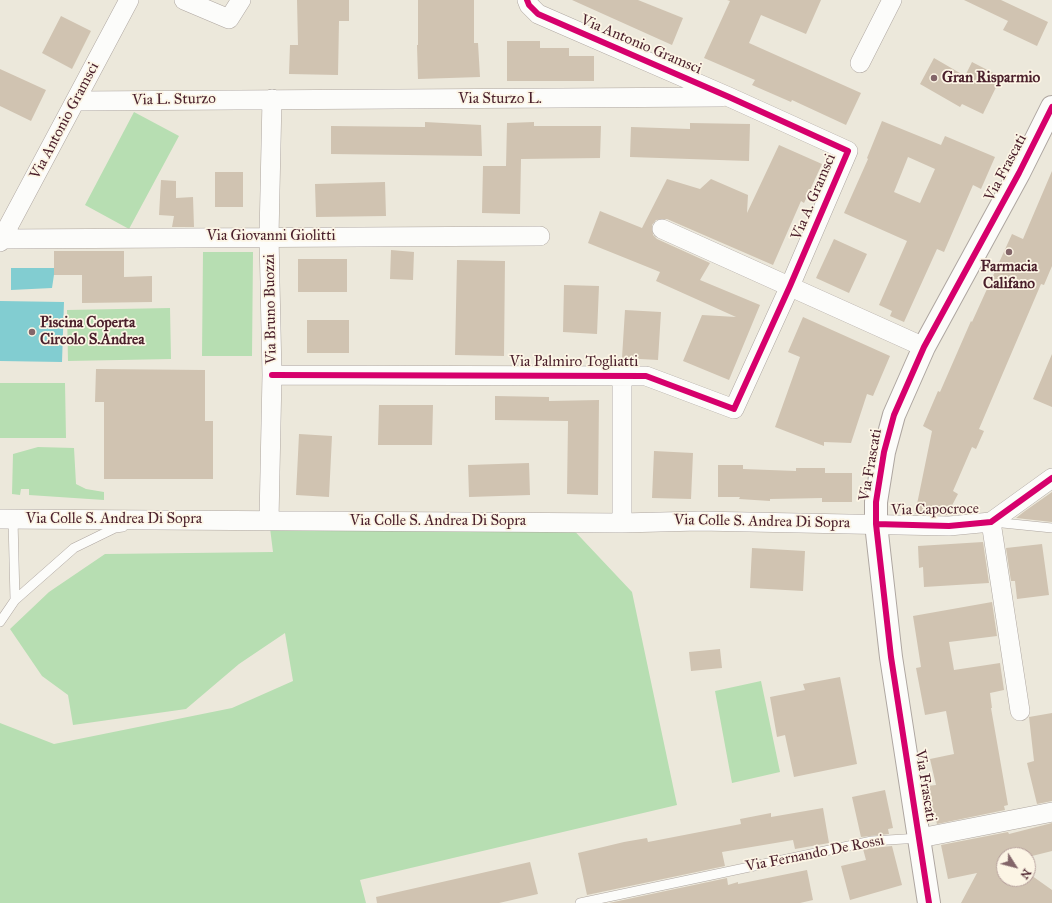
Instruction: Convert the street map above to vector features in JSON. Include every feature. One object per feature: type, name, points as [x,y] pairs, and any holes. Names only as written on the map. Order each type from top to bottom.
[{"type":"street","name":"Via Antonio Gramsci","points":[[1,240],[130,0]]},
{"type":"street","points":[[184,0],[229,19],[241,0]]},
{"type":"street","name":"Via Antonio Gramsci","points":[[527,0],[529,5],[538,14],[729,97]]},
{"type":"street","points":[[860,63],[892,0]]},
{"type":"street","name":"Via Sturzo L.","points":[[272,99],[729,97]]},
{"type":"street","name":"Via A. Gramsci","points":[[729,97],[848,151],[790,286]]},
{"type":"street","name":"Via L. Sturzo","points":[[76,101],[272,99]]},
{"type":"street","name":"Via Bruno Buozzi","points":[[269,520],[272,375],[269,236],[272,99]]},
{"type":"street","name":"Via Frascati","points":[[930,898],[891,657],[876,524],[876,502],[884,452],[894,415],[924,347],[1019,173],[1052,107]]},
{"type":"street","points":[[662,229],[924,347]]},
{"type":"street","name":"Via Giovanni Giolitti","points":[[1,240],[269,236],[540,236]]},
{"type":"street","name":"Via Palmiro Togliatti","points":[[272,375],[622,374],[646,376],[734,409],[790,286]]},
{"type":"street","points":[[622,374],[622,523]]},
{"type":"street","name":"Via Capocroce","points":[[876,524],[949,526],[991,522],[1052,478]]},
{"type":"street","name":"Via Colle S. Andrea Di Sopra","points":[[7,519],[622,523],[699,521],[876,524]]},
{"type":"street","points":[[991,522],[1020,711]]},
{"type":"street","name":"Via Fernando De Rossi","points":[[920,838],[1052,812]]},
{"type":"lane","points":[[7,519],[15,600]]},
{"type":"lane","points":[[0,622],[15,600],[74,548],[115,528],[159,519]]},
{"type":"lane","points":[[991,522],[1052,528]]},
{"type":"lane","name":"Via Fernando De Rossi","points":[[580,903],[872,841],[920,838]]},
{"type":"green space","points":[[134,112],[179,136],[129,229],[85,205]]},
{"type":"green space","points":[[203,252],[253,252],[252,356],[202,356]]},
{"type":"green space","points":[[170,308],[171,359],[68,361],[67,310]]},
{"type":"green space","points":[[0,383],[65,383],[66,438],[0,438]]},
{"type":"green space","points":[[38,447],[74,448],[76,484],[86,489],[104,492],[104,500],[29,495],[29,489],[21,489],[20,495],[12,494],[13,454]]},
{"type":"green space","points":[[269,520],[566,522],[632,592],[677,805],[360,880],[366,903],[0,903],[0,723],[54,744],[232,708],[293,681],[285,633],[239,664],[186,709],[73,725],[68,695],[42,676],[10,629],[49,592],[105,554],[273,552]]},
{"type":"green space","points":[[761,681],[780,772],[732,783],[715,691]]},
{"type":"water","points":[[11,268],[55,268],[52,288],[11,290]]},
{"type":"water","name":"Piscina Coperta Circolo S.Andrea","points":[[0,301],[64,302],[62,362],[0,361]]},
{"type":"building","points":[[297,0],[349,0],[349,21],[339,21],[338,75],[289,74],[290,45],[298,45]]},
{"type":"building","points":[[418,0],[474,0],[474,43],[478,43],[480,77],[418,79]]},
{"type":"building","points":[[572,0],[638,0],[683,18],[672,45]]},
{"type":"building","points":[[727,0],[821,0],[806,34],[761,15],[749,43],[861,93],[846,125],[792,100],[791,102],[752,85],[755,80],[704,58],[730,1]]},
{"type":"building","points":[[964,0],[1001,0],[1048,22],[1037,46],[1003,30],[1008,21]]},
{"type":"building","points":[[61,16],[91,31],[72,69],[42,53]]},
{"type":"building","points":[[507,41],[540,41],[540,48],[569,48],[569,56],[594,56],[594,81],[507,81]]},
{"type":"building","points":[[934,58],[965,76],[972,62],[1001,77],[983,114],[962,104],[960,107],[920,84]]},
{"type":"building","points":[[0,69],[46,90],[31,121],[0,106]]},
{"type":"building","points":[[882,121],[941,145],[945,136],[995,157],[981,189],[973,185],[944,252],[937,249],[904,322],[890,316],[892,311],[879,305],[907,241],[844,213],[868,159],[867,158]],"holes":[[[908,157],[935,169],[920,203],[894,192]]]},
{"type":"building","points":[[425,122],[481,125],[482,156],[331,154],[331,126],[425,127]]},
{"type":"building","points":[[534,122],[534,126],[601,126],[600,158],[521,159],[520,214],[482,213],[483,166],[506,166],[507,123]]},
{"type":"building","points":[[690,123],[750,124],[749,161],[630,157],[631,127],[690,129]]},
{"type":"building","points":[[779,145],[822,164],[804,203],[801,201],[773,265],[667,219],[656,220],[652,225],[653,235],[657,239],[710,263],[700,280],[760,305],[729,380],[683,361],[702,315],[736,317],[656,281],[660,272],[588,243],[600,211],[642,228],[667,179],[700,189],[711,179],[748,195],[747,213]]},
{"type":"building","points":[[1052,171],[1052,266],[1044,285],[1041,284],[979,429],[984,431],[976,449],[972,447],[953,491],[958,494],[947,515],[915,514],[932,431],[923,426],[1012,234],[1023,239]]},
{"type":"building","points":[[215,172],[243,172],[243,207],[215,207]]},
{"type":"building","points":[[161,180],[176,181],[176,198],[193,197],[194,227],[172,227],[174,216],[159,215]]},
{"type":"building","points":[[385,182],[386,216],[316,217],[315,184]]},
{"type":"building","points":[[834,239],[867,254],[849,293],[816,278]]},
{"type":"building","points":[[391,250],[414,252],[413,280],[390,279]]},
{"type":"building","points":[[54,251],[124,251],[124,277],[152,276],[152,302],[82,303],[82,275],[54,275]]},
{"type":"building","points":[[298,259],[347,259],[347,292],[298,292]]},
{"type":"building","points":[[457,260],[505,261],[504,356],[455,355]]},
{"type":"building","points":[[564,285],[599,286],[597,334],[563,332]]},
{"type":"building","points":[[625,310],[661,312],[658,360],[622,358]]},
{"type":"building","points":[[803,317],[890,356],[873,396],[867,394],[851,443],[824,442],[824,446],[775,427],[800,357],[788,352]]},
{"type":"building","points":[[307,320],[349,320],[349,353],[307,353]]},
{"type":"building","points":[[1052,354],[1052,407],[1033,399]]},
{"type":"building","points":[[96,369],[205,370],[205,421],[213,421],[213,479],[104,479],[104,402],[95,402]]},
{"type":"building","points":[[495,396],[549,397],[549,401],[599,400],[598,495],[567,494],[568,421],[495,420]]},
{"type":"building","points":[[379,405],[433,405],[432,445],[378,445]]},
{"type":"building","points":[[299,434],[332,436],[329,497],[296,495]]},
{"type":"building","points":[[654,451],[693,453],[691,499],[652,498]]},
{"type":"building","points":[[529,463],[530,495],[469,497],[468,465]]},
{"type":"building","points":[[718,465],[743,465],[743,469],[796,471],[796,468],[825,468],[825,473],[852,473],[852,502],[822,502],[822,498],[770,499],[770,501],[739,499],[740,497],[718,497]]},
{"type":"building","points":[[1052,492],[1052,522],[1016,518],[1025,511]]},
{"type":"building","points":[[983,542],[989,583],[924,587],[923,567],[919,568],[918,546]]},
{"type":"building","points":[[1042,544],[1049,595],[1017,599],[1015,581],[1011,581],[1006,548]]},
{"type":"building","points":[[752,548],[805,551],[803,591],[750,588]]},
{"type":"building","points":[[992,602],[997,636],[949,642],[954,670],[1000,663],[1004,690],[990,693],[991,708],[1008,805],[1004,806],[1005,810],[937,824],[936,820],[933,820],[927,786],[936,785],[930,759],[954,754],[946,711],[925,715],[916,668],[921,667],[913,616]]},
{"type":"building","points":[[720,649],[722,668],[691,671],[689,652]]},
{"type":"building","points":[[840,677],[857,764],[794,777],[785,735],[777,737],[770,697],[805,690],[803,684]]},
{"type":"building","points":[[1052,713],[1052,801],[1037,804],[1027,763],[1034,761],[1029,717]]},
{"type":"building","points":[[885,790],[893,828],[888,829],[889,834],[861,837],[852,797]]},
{"type":"building","points":[[823,808],[829,843],[795,849],[793,840],[722,852],[725,866],[587,895],[578,853],[624,842],[647,838],[648,842],[741,824],[740,819],[771,813],[771,817]]},
{"type":"building","points":[[1052,823],[1052,851],[1036,855],[1036,847],[996,847],[996,887],[1036,887],[1036,879],[1052,890],[1052,903],[961,903],[977,873],[948,879],[941,845],[1008,832],[1009,834]]},
{"type":"building","points":[[892,846],[902,885],[850,900],[841,866],[866,860],[863,849]]},
{"type":"building","points":[[530,862],[538,894],[499,903],[377,903],[376,897]]},
{"type":"building","points":[[807,870],[813,900],[800,903],[609,903],[727,878],[728,885],[738,882],[738,884]]},
{"type":"cycle path","points":[[272,375],[646,376],[734,409],[790,286],[848,151],[729,97],[538,14],[529,5],[527,0]]},
{"type":"cycle path","points":[[929,903],[891,657],[876,524],[876,502],[884,452],[894,415],[924,347],[1019,173],[1052,107]]},
{"type":"cycle path","points":[[876,524],[949,526],[991,522],[1052,478]]},
{"type":"place","name":"Gran Risparmio","points":[[934,78]]},
{"type":"place","name":"Farmacia Califano","points":[[1009,252]]},
{"type":"place","name":"Piscina Coperta Circolo S.Andrea","points":[[32,332]]}]
